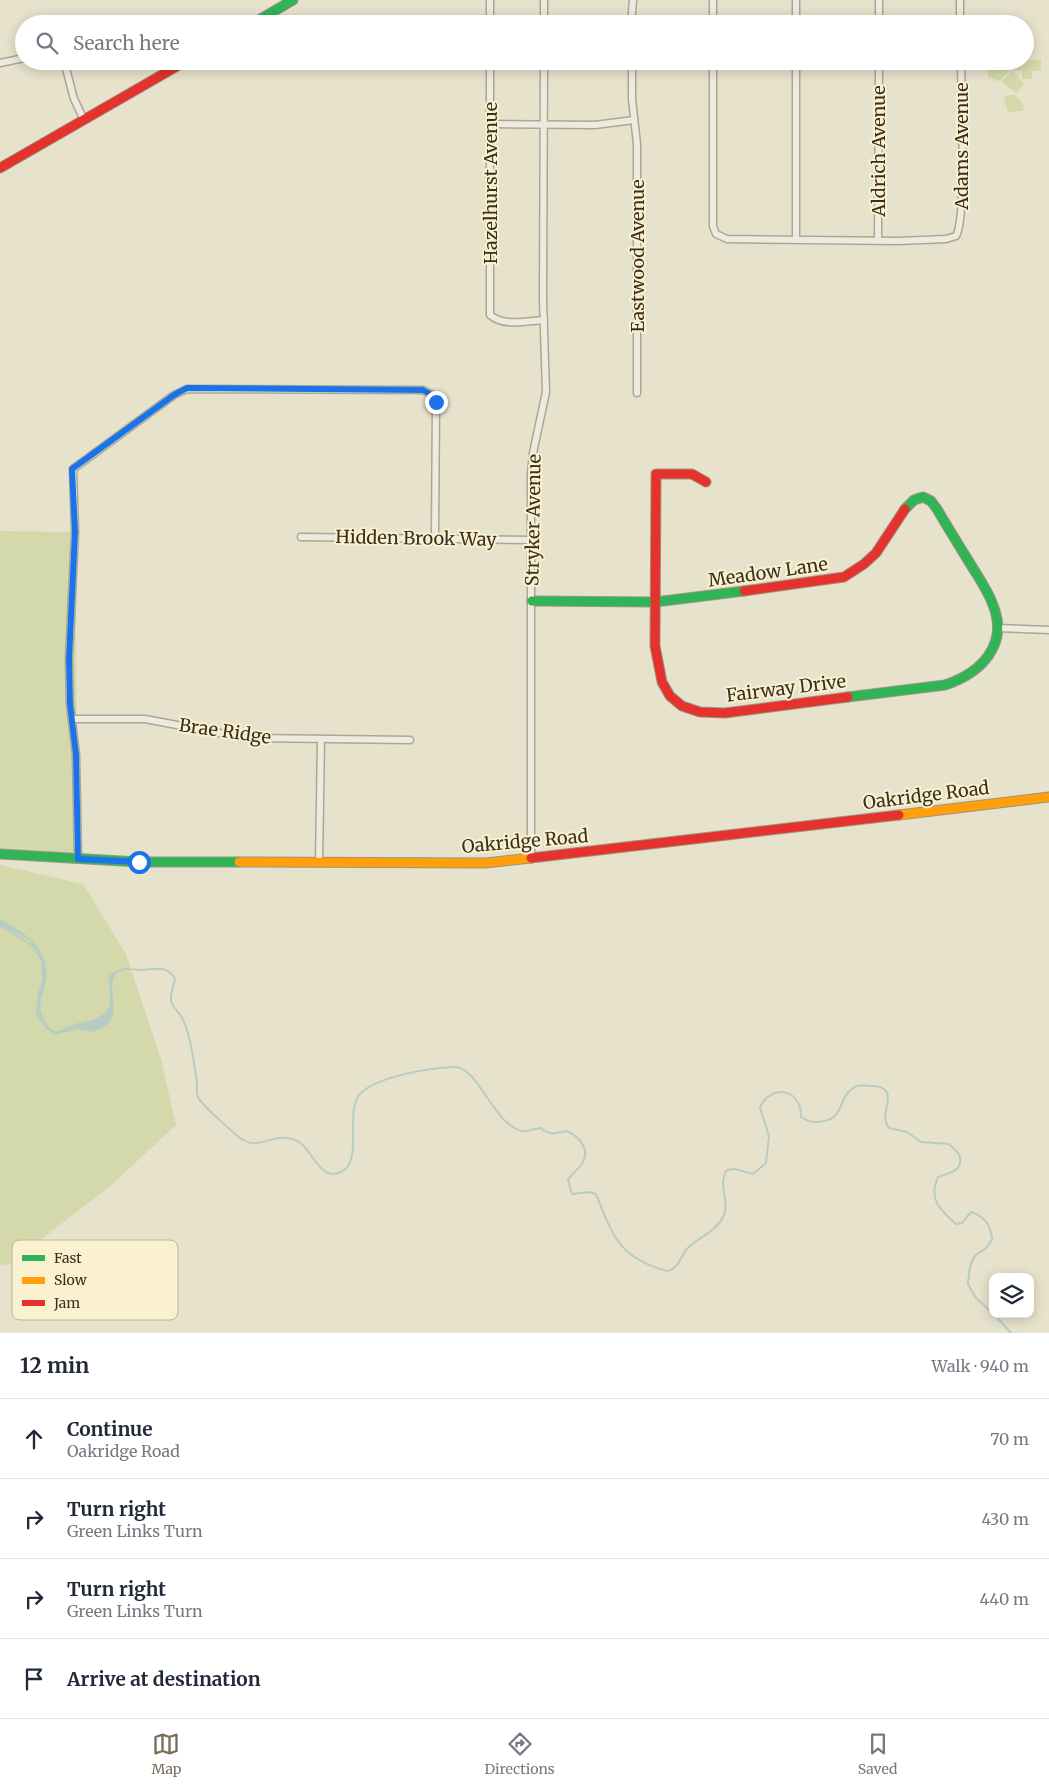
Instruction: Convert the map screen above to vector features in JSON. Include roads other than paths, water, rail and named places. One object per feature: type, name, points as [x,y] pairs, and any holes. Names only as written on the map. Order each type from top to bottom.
[{"type":"street","points":[[267,15],[293,0]]},
{"type":"street","points":[[490,0],[490,15]]},
{"type":"street","points":[[544,0],[544,15]]},
{"type":"street","points":[[632,15],[633,0]]},
{"type":"street","points":[[713,0],[713,15]]},
{"type":"street","points":[[796,0],[796,15]]},
{"type":"street","points":[[879,0],[879,15]]},
{"type":"street","points":[[960,0],[960,15]]},
{"type":"street","points":[[0,63],[15,60]]},
{"type":"street","points":[[66,70],[74,99],[84,120]]},
{"type":"street","points":[[0,168],[170,70]]},
{"type":"street","name":"Hazelhurst Avenue","points":[[490,70],[490,314],[499,321],[544,320]]},
{"type":"street","name":"Stryker Avenue","points":[[531,859],[529,802],[532,462],[546,392],[544,320],[544,70]]},
{"type":"street","name":"Eastwood Avenue","points":[[632,70],[637,144],[637,392]]},
{"type":"street","name":"Aldrich Avenue","points":[[713,70],[713,230],[723,238],[946,239],[956,236],[959,230]]},
{"type":"street","points":[[796,70],[796,238]]},
{"type":"street","name":"Aldrich Avenue","points":[[878,240],[879,70]]},
{"type":"street","name":"Adams Avenue","points":[[959,230],[961,202],[961,70]]},
{"type":"street","points":[[490,124],[602,124],[634,120]]},
{"type":"street","points":[[78,859],[76,755],[69,659],[75,532],[72,469],[174,395],[187,388],[423,390],[432,395],[436,402],[435,538]]},
{"type":"street","name":"Fairway Drive","points":[[706,482],[692,474],[656,474],[654,651],[661,684],[678,704],[693,711],[706,713],[773,707],[945,685],[974,674],[987,660],[996,640],[998,628]]},
{"type":"street","name":"Meadow Lane","points":[[532,601],[655,602],[839,579],[858,569],[876,552],[907,506],[918,497],[929,499],[952,533],[991,601],[998,628]]},
{"type":"street","name":"Hidden Brook Way","points":[[301,537],[531,540]]},
{"type":"street","points":[[998,628],[1049,630]]},
{"type":"street","name":"Brae Ridge","points":[[72,719],[145,719],[246,738],[410,740]]},
{"type":"street","points":[[319,862],[321,739]]},
{"type":"street","name":"Oakridge Road","points":[[0,854],[139,862],[486,864],[1049,797]]},
{"type":"waterway","points":[[0,925],[32,945],[43,962]]},
{"type":"waterway","points":[[115,973],[125,969],[164,969],[172,974],[175,978],[171,1001],[182,1017],[188,1033],[198,1097],[206,1107],[245,1141],[257,1143],[276,1138],[291,1139],[304,1146],[317,1164],[328,1173],[341,1172],[348,1167],[351,1158],[354,1112],[360,1094],[378,1082],[404,1074],[454,1067],[463,1069],[479,1085],[503,1119],[512,1127],[523,1131],[541,1128],[550,1133],[566,1131],[576,1137],[583,1145],[585,1155],[581,1165],[568,1180],[572,1194],[589,1192],[596,1194],[613,1233],[628,1252],[651,1266],[667,1271],[674,1268],[687,1249],[721,1221],[726,1204],[723,1181],[727,1170],[735,1169],[753,1174],[766,1163],[769,1136],[760,1108],[767,1097],[779,1092],[790,1094],[800,1106],[801,1117],[809,1121],[818,1122],[835,1116],[848,1092],[855,1087],[876,1086],[882,1088],[888,1095],[885,1118],[889,1128],[907,1132],[921,1142],[949,1144],[959,1154],[960,1164],[958,1168],[938,1177],[935,1185],[935,1198],[945,1214],[956,1224],[962,1223],[971,1212],[980,1216],[988,1225],[992,1239],[986,1248],[973,1259],[968,1284],[976,1298],[989,1309]]},
{"type":"waterway","points":[[37,1008],[37,1013],[44,1024]]},
{"type":"waterway","points":[[998,1318],[1011,1333]]}]
